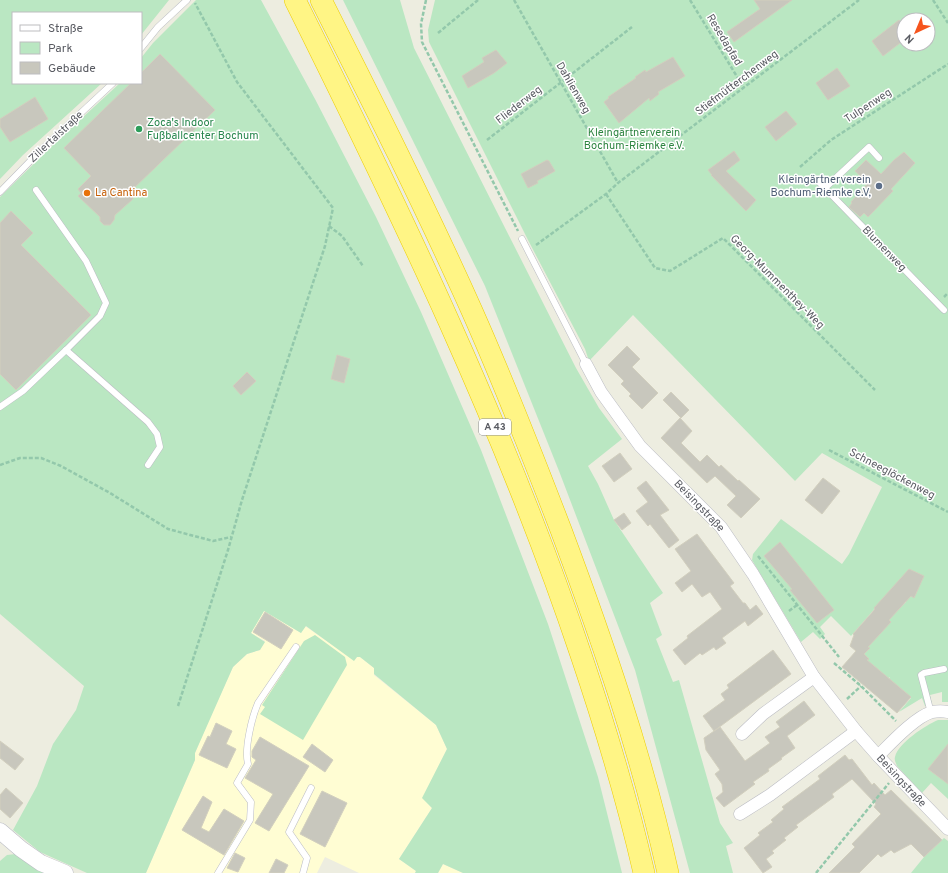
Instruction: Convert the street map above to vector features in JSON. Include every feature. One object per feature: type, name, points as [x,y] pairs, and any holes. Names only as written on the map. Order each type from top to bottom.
[{"type":"highway","name":"A 43","points":[[295,0],[362,134],[449,319],[538,532],[595,697],[627,804],[644,873]]},
{"type":"highway","name":"A 43","points":[[321,0],[383,123],[472,311],[515,414],[579,579],[614,677],[658,829],[668,873]]},
{"type":"street","name":"Beisingstraße","points":[[586,364],[610,405],[640,446],[721,527],[753,574],[814,677],[838,708],[878,756],[948,829]]},
{"type":"street","points":[[742,734],[763,714],[814,677]]},
{"type":"street","points":[[878,756],[905,730],[931,713],[940,711],[948,712]]},
{"type":"street","points":[[740,814],[770,795],[856,731]]},
{"type":"street","points":[[0,831],[21,849],[41,863],[65,873]]},
{"type":"lane","points":[[142,47],[158,27],[187,0]]},
{"type":"lane","name":"Zillertalstraße","points":[[0,192],[41,150],[112,84]]},
{"type":"lane","points":[[825,188],[869,147],[879,158]]},
{"type":"lane","name":"Blumenweg","points":[[816,179],[944,310]]},
{"type":"lane","points":[[0,407],[23,391],[66,350],[100,316],[106,302],[86,261],[36,190]]},
{"type":"lane","points":[[522,239],[586,364]]},
{"type":"lane","points":[[66,350],[148,422],[157,434],[160,447],[148,465]]},
{"type":"lane","points":[[0,398],[6,403]]},
{"type":"lane","points":[[218,873],[250,820],[251,802],[237,783],[248,764],[246,756],[254,713],[258,703],[296,647]]},
{"type":"lane","points":[[931,713],[921,675],[944,669]]},
{"type":"lane","points":[[303,873],[307,858],[289,832],[311,788]]},
{"type":"path","points":[[178,706],[325,246],[333,208],[237,82],[193,0]]},
{"type":"path","points":[[426,0],[421,24],[422,42],[522,239]]},
{"type":"path","points":[[438,33],[478,0]]},
{"type":"path","name":"Dahlienweg","points":[[514,0],[618,183]]},
{"type":"path","name":"Stiefmütterchenweg","points":[[528,250],[606,194],[618,183],[859,0]]},
{"type":"path","points":[[933,0],[948,23]]},
{"type":"path","name":"Resedapfad","points":[[692,1],[744,88]]},
{"type":"path","name":"Fliederweg","points":[[487,140],[632,27]]},
{"type":"path","name":"Tulpenweg","points":[[800,167],[831,140],[948,64]]},
{"type":"path","name":"Georg-Mummenthey-Weg","points":[[606,194],[655,268],[670,271],[722,238],[875,390]]},
{"type":"path","points":[[329,226],[342,236],[362,266]]},
{"type":"path","name":"Schneeglöckenweg","points":[[829,450],[948,512]]},
{"type":"path","points":[[0,465],[20,458],[40,458],[61,466],[110,492],[168,529],[213,541],[231,537]]},
{"type":"path","points":[[755,553],[839,657]]},
{"type":"path","points":[[834,662],[861,686],[905,730]]},
{"type":"path","points":[[838,708],[861,686]]},
{"type":"path","points":[[816,873],[896,775]]},
{"type":"shaded area","points":[[264,611],[301,633],[305,626],[354,660],[357,657],[360,657],[374,668],[374,675],[436,725],[447,749],[423,798],[432,808],[399,859],[416,871],[415,873],[359,873],[325,857],[317,873],[146,873],[195,760],[195,753],[208,722],[233,667],[247,654],[260,650],[265,641],[251,633]]},
{"type":"shaded area","points":[[443,864],[463,873],[438,873]]},
{"type":"green space","points":[[0,0],[169,0],[142,34],[142,12],[12,12],[12,84],[101,84],[23,155],[0,179]]},
{"type":"green space","points":[[196,0],[261,0],[315,99],[376,217],[421,312],[481,450],[548,624],[598,777],[622,873],[463,873],[443,864],[438,873],[415,873],[416,871],[399,859],[432,808],[422,798],[447,749],[436,725],[374,674],[374,668],[360,657],[357,657],[354,661],[306,626],[301,633],[264,611],[251,633],[265,642],[260,650],[247,654],[233,667],[195,753],[195,760],[146,873],[87,873],[40,852],[13,830],[37,786],[53,744],[76,710],[84,686],[0,614],[0,197],[56,142],[119,84],[142,84],[142,57],[153,43]]},
{"type":"green space","points":[[343,0],[400,0],[414,48],[576,368],[599,408],[622,439],[588,466],[598,484],[614,520],[663,593],[650,603],[662,635],[656,639],[673,682],[679,680],[720,823],[733,843],[726,846],[733,873],[690,873],[635,670],[559,471],[485,286]]},
{"type":"green space","name":"Kleingärtnerverein Bochum-Riemke e.V.","points":[[435,0],[948,0],[948,702],[942,702],[942,692],[930,695],[932,704],[925,706],[922,698],[899,712],[911,698],[889,679],[890,677],[887,679],[860,655],[888,620],[906,602],[897,583],[851,636],[831,616],[820,627],[825,634],[820,639],[813,632],[801,642],[752,560],[753,554],[781,519],[842,564],[849,554],[882,487],[822,453],[795,481],[633,315],[589,361],[585,349],[528,240],[429,42],[428,30]]},
{"type":"green space","points":[[315,635],[345,657],[347,665],[303,740],[260,714],[265,707],[262,705],[304,641]]},
{"type":"green space","points":[[938,720],[948,720],[948,799],[931,783],[922,793],[897,766],[895,759],[897,752],[907,740],[920,730]]},
{"type":"green space","points":[[944,838],[948,841],[948,873],[911,873],[924,857]]},
{"type":"green space","points":[[16,854],[46,873],[0,873],[0,861],[7,855]]},
{"type":"building","points":[[754,0],[792,0],[734,42],[727,32],[760,9]]},
{"type":"building","points":[[896,22],[896,46],[883,56],[872,41]]},
{"type":"building","points":[[496,50],[507,63],[494,73],[468,88],[462,76],[484,62],[482,58]]},
{"type":"building","name":"Zoca's Indoor Fußballcenter Bochum","points":[[160,54],[215,110],[133,189],[133,199],[115,215],[114,220],[110,225],[104,225],[100,221],[100,217],[78,196],[81,193],[78,189],[91,176],[64,148],[130,84],[142,84],[142,72]]},
{"type":"building","points":[[673,57],[685,76],[658,92],[659,94],[650,101],[649,98],[619,123],[604,102],[609,98],[608,97],[645,70],[646,72]]},
{"type":"building","points":[[837,68],[850,86],[828,100],[816,83]]},
{"type":"building","points":[[35,97],[48,119],[10,142],[0,127],[0,119]]},
{"type":"building","points":[[786,111],[797,124],[776,141],[765,127]]},
{"type":"building","points":[[734,151],[740,160],[726,171],[756,200],[746,211],[708,170]]},
{"type":"building","name":"Kleingärtnerverein Bochum-Riemke e.V,","points":[[904,152],[915,163],[891,189],[893,191],[868,217],[864,213],[860,217],[849,207],[852,203],[851,202],[868,183],[855,171],[866,160],[881,174]]},
{"type":"building","points":[[547,160],[555,171],[528,188],[521,174]]},
{"type":"building","points":[[11,211],[33,233],[21,245],[91,315],[16,390],[0,374],[0,223]]},
{"type":"building","points":[[627,346],[640,359],[632,367],[658,393],[642,409],[629,396],[631,394],[621,384],[624,381],[608,365]]},
{"type":"building","points":[[337,355],[350,359],[344,383],[331,379]]},
{"type":"building","points":[[247,372],[256,381],[241,395],[233,386]]},
{"type":"building","points":[[671,392],[689,410],[681,418],[663,400]]},
{"type":"building","points":[[680,418],[692,431],[681,443],[700,462],[707,455],[719,467],[721,465],[760,499],[741,518],[727,505],[736,496],[715,476],[707,483],[661,438]]},
{"type":"building","points":[[620,453],[632,469],[614,482],[602,466]]},
{"type":"building","points":[[823,478],[840,491],[822,514],[805,500]]},
{"type":"building","points":[[646,481],[669,510],[660,515],[679,540],[669,548],[650,524],[648,526],[636,511],[648,502],[637,488]]},
{"type":"building","points":[[624,513],[631,523],[622,530],[614,520]]},
{"type":"building","points":[[697,534],[734,583],[730,586],[743,603],[745,603],[750,610],[756,605],[763,614],[748,626],[745,621],[722,638],[726,643],[716,650],[714,647],[702,655],[700,653],[685,665],[673,650],[688,638],[687,636],[722,609],[710,592],[702,597],[692,584],[682,592],[675,583],[691,571],[675,549]]},
{"type":"building","points":[[780,542],[834,610],[817,623],[790,590],[792,589],[764,556]]},
{"type":"building","points":[[909,569],[924,576],[914,598],[911,596],[889,620],[891,622],[868,647],[870,648],[864,654],[869,659],[867,660],[911,697],[897,713],[842,667],[856,651],[850,646],[854,635],[853,634]]},
{"type":"building","points":[[265,612],[293,630],[281,649],[253,632]]},
{"type":"building","points":[[773,650],[791,674],[714,731],[703,716],[725,700],[721,694],[729,688],[727,685]]},
{"type":"building","points":[[804,701],[815,715],[787,736],[795,748],[768,769],[769,771],[753,782],[755,784],[724,807],[716,798],[723,792],[722,784],[715,774],[720,770],[706,750],[704,738],[720,727],[745,761],[770,743],[765,737],[780,727],[776,722]]},
{"type":"building","points":[[216,723],[232,731],[226,744],[236,749],[227,768],[199,755],[208,736],[210,737]]},
{"type":"building","points":[[260,737],[309,766],[269,831],[255,823],[273,794],[245,778],[256,760],[252,757],[252,751]]},
{"type":"building","points":[[0,741],[24,759],[15,770],[0,758]]},
{"type":"building","points":[[312,744],[333,760],[325,772],[303,757]]},
{"type":"building","points":[[948,744],[948,784],[928,769]]},
{"type":"building","points":[[845,755],[849,760],[852,759],[872,785],[874,783],[885,795],[891,790],[942,840],[924,857],[911,844],[894,853],[891,850],[881,857],[878,854],[859,873],[829,873],[855,847],[852,844],[881,814],[874,807],[876,804],[852,779],[832,794],[834,797],[796,825],[798,827],[784,838],[786,840],[772,851],[774,853],[766,859],[772,867],[763,873],[744,848],[760,835],[758,833],[773,822],[771,820],[784,809],[782,807],[820,779],[818,776]]},
{"type":"building","points":[[6,788],[23,803],[10,818],[0,809],[0,795]]},
{"type":"building","points":[[322,791],[347,803],[325,847],[300,834]]},
{"type":"building","points":[[203,796],[212,802],[201,828],[209,832],[224,809],[244,821],[224,855],[182,830]]},
{"type":"building","points":[[235,853],[245,858],[238,872],[227,868]]},
{"type":"building","points":[[276,859],[288,865],[284,873],[269,873]]},
{"type":"place","name":"Zoca's Indoor Fußballcenter Bochum","points":[[139,129]]},
{"type":"place","name":"Kleingärtnerverein Bochum-Riemke e.V,","points":[[879,186]]},
{"type":"place","name":"La Cantina","points":[[87,193]]}]
